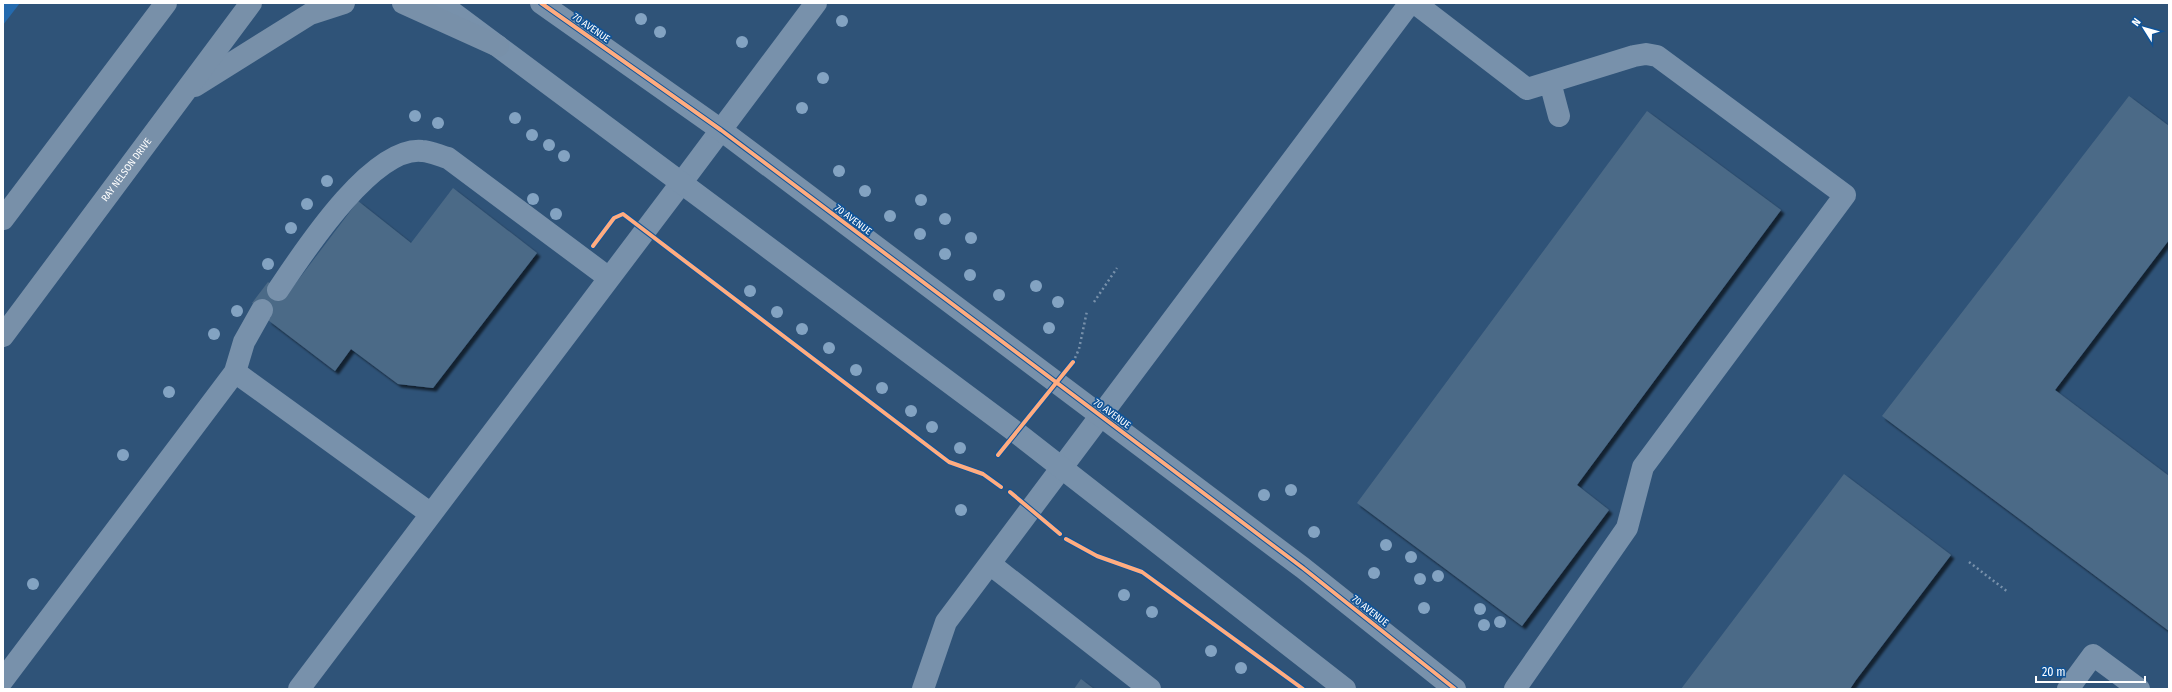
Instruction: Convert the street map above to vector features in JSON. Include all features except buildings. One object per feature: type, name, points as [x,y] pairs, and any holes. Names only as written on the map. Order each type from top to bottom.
[{"type":"highway","points":[[3,219],[166,3]]},
{"type":"highway","name":"RAY NELSON DRIVE","points":[[3,336],[251,3]]},
{"type":"highway","points":[[185,91],[310,14],[344,3]]},
{"type":"highway","points":[[403,3],[498,46]]},
{"type":"street","points":[[440,3],[1017,433],[1061,469],[1345,689]]},
{"type":"street","name":"70 AVENUE","points":[[541,3],[721,130],[1056,384],[1101,416],[1303,568],[1455,689]]},
{"type":"street","points":[[299,689],[816,3]]},
{"type":"street","points":[[923,689],[946,622],[1410,3]]},
{"type":"street","points":[[1415,3],[1527,89],[1634,56],[1646,54],[1657,56],[1846,195],[1643,467],[1627,528],[1515,689]]},
{"type":"street","points":[[1550,82],[1559,116]]},
{"type":"street","points":[[278,290],[333,214],[369,174],[399,155],[421,150],[448,158],[609,278]]},
{"type":"street","points":[[3,680],[235,372],[244,342],[262,310]]},
{"type":"street","points":[[235,372],[431,514]]},
{"type":"street","points":[[990,564],[1150,689]]},
{"type":"street","points":[[2068,689],[2093,655],[2139,689]]},
{"type":"path","points":[[1094,302],[1117,268]]},
{"type":"path","points":[[1056,384],[1073,362],[1079,349],[1087,312]]},
{"type":"path","points":[[1969,562],[2008,592]]},
{"type":"shaded area","points":[[3,3],[20,3],[3,25]]},
{"type":"cycle path","points":[[541,3],[721,130],[1303,568],[1455,689]]},
{"type":"cycle path","points":[[593,246],[614,218],[623,214],[949,462],[983,474],[1001,487]]},
{"type":"cycle path","points":[[998,455],[1073,362]]},
{"type":"cycle path","points":[[1010,492],[1060,534]]},
{"type":"cycle path","points":[[1066,539],[1097,556],[1142,572],[1303,689]]}]
